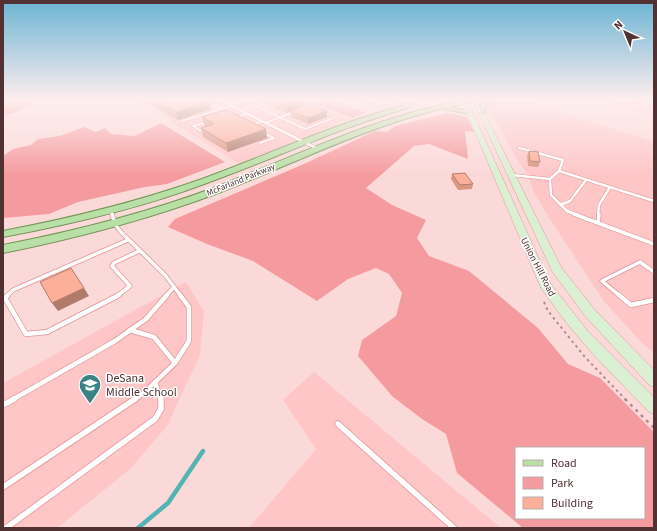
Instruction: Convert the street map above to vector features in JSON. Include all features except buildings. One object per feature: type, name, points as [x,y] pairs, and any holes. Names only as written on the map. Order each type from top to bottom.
[{"type":"main road","name":"McFarland Parkway","points":[[3,250],[94,230],[118,227],[242,180],[267,165],[354,125]]},
{"type":"main road","name":"McFarland Parkway","points":[[3,234],[56,224],[111,211],[375,125]]},
{"type":"street","points":[[270,125],[312,145]]},
{"type":"street","name":"Union Hill Road","points":[[475,125],[545,285],[557,303],[585,336],[631,386],[654,407]]},
{"type":"street","name":"Union Hill Road","points":[[487,125],[556,268],[568,286],[611,338],[654,380]]},
{"type":"lane","points":[[198,125],[193,126],[202,131]]},
{"type":"lane","points":[[254,125],[250,126],[256,129]]},
{"type":"lane","points":[[296,125],[305,129],[316,125]]},
{"type":"lane","points":[[260,143],[274,138],[262,132]]},
{"type":"lane","points":[[511,175],[550,179],[559,171],[563,160],[554,156],[519,148]]},
{"type":"lane","points":[[559,171],[654,201]]},
{"type":"lane","points":[[550,179],[551,195],[567,211],[654,244]]},
{"type":"lane","points":[[560,205],[570,201],[586,180]]},
{"type":"lane","points":[[598,223],[598,205],[610,187]]},
{"type":"lane","points":[[3,487],[145,392],[175,364],[189,341],[189,308],[165,274],[128,240],[118,227],[111,211]]},
{"type":"lane","points":[[128,240],[13,290],[5,298],[26,334],[47,332],[119,294],[130,286],[112,266],[114,262],[139,251]]},
{"type":"lane","points":[[654,272],[640,262],[602,281],[631,305],[654,300]]},
{"type":"lane","points":[[3,405],[115,341],[146,319],[174,287]]},
{"type":"lane","points":[[130,330],[154,337],[175,364]]},
{"type":"lane","points":[[6,528],[155,419],[162,411],[163,403],[155,382]]},
{"type":"lane","points":[[338,424],[454,528]]},
{"type":"shaded area","points":[[176,125],[336,125],[240,164]]},
{"type":"shaded area","points":[[498,125],[599,125],[654,142],[654,353],[641,342],[603,300],[546,213],[534,192],[527,173],[516,158]]},
{"type":"shaded area","name":"DeSana Middle School","points":[[186,282],[204,312],[200,355],[167,426],[130,469],[57,528],[3,528],[3,383]]},
{"type":"shaded area","points":[[314,372],[501,528],[249,528],[316,449],[283,400]]},
{"type":"green space","points":[[157,125],[164,125],[225,162],[167,184],[145,187],[78,202],[49,214],[3,218],[3,156],[13,149],[31,145],[38,139],[60,136],[84,127],[96,132],[105,128],[111,134],[135,136]]},
{"type":"green space","points":[[400,125],[471,125],[474,132],[465,131],[468,159],[429,144],[414,146],[366,188],[392,205],[426,220],[417,238],[429,256],[469,271],[538,328],[568,364],[600,378],[654,432],[654,528],[523,528],[457,473],[446,434],[422,419],[392,396],[358,356],[362,340],[396,316],[402,293],[389,274],[376,268],[348,279],[317,301],[253,261],[207,244],[168,227],[175,219],[304,164],[375,131],[387,132],[395,126]]},
{"type":"waterway","points":[[138,528],[168,503],[203,451]]},
{"type":"place","name":"DeSana Middle School","points":[[90,404]]}]
